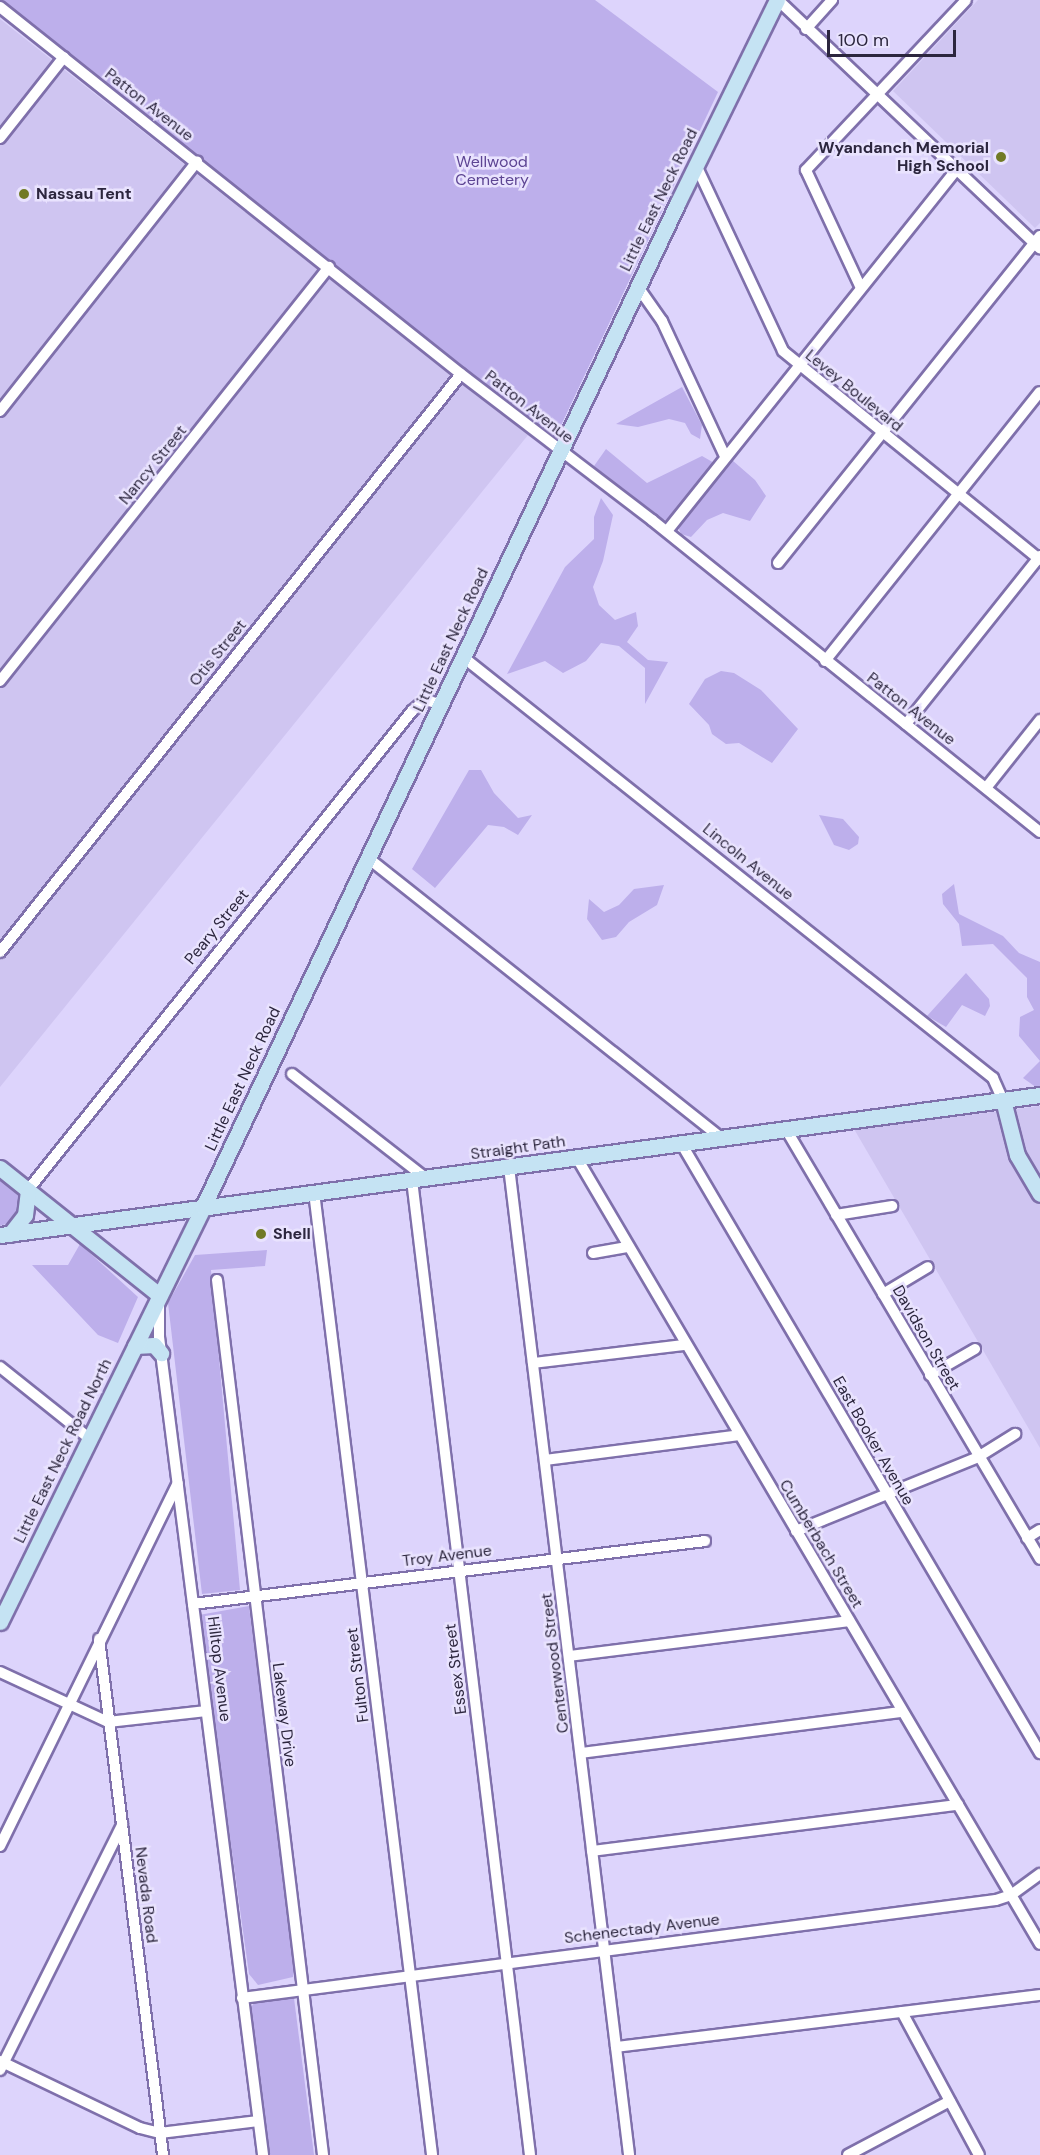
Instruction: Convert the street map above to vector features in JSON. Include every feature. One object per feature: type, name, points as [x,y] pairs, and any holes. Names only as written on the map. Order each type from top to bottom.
[{"type":"main road","name":"Little East Neck Road","points":[[159,1295],[203,1207],[696,165],[778,0]]},
{"type":"main road","name":"Straight Path","points":[[5,1234],[681,1143],[787,1131],[1040,1095]]},
{"type":"main road","points":[[1003,1100],[1017,1155],[1040,1194]]},
{"type":"main road","points":[[0,1168],[159,1295]]},
{"type":"main road","points":[[5,1234],[25,1215],[28,1190]]},
{"type":"main road","name":"Little East Neck Road North","points":[[0,1622],[159,1295]]},
{"type":"main road","points":[[135,1346],[154,1345],[162,1353]]},
{"type":"street","points":[[778,0],[956,170],[1038,243],[778,563]]},
{"type":"street","points":[[806,29],[832,0]]},
{"type":"street","points":[[860,286],[806,170],[966,0]]},
{"type":"street","name":"Patton Avenue","points":[[0,7],[461,374],[667,531],[825,661],[1040,832]]},
{"type":"street","points":[[0,138],[64,57]]},
{"type":"street","points":[[0,411],[197,162]]},
{"type":"street","name":"Levey Boulevard","points":[[696,165],[783,351],[797,365],[1039,559]]},
{"type":"street","points":[[667,531],[860,286],[956,170]]},
{"type":"street","name":"Nancy Street","points":[[0,681],[329,267]]},
{"type":"street","points":[[638,287],[662,321],[725,456]]},
{"type":"street","name":"Otis Street","points":[[0,952],[461,374]]},
{"type":"street","points":[[825,661],[1040,392]]},
{"type":"street","points":[[906,724],[1039,559]]},
{"type":"street","name":"Lincoln Avenue","points":[[463,657],[993,1078],[1003,1100]]},
{"type":"street","name":"Peary Street","points":[[28,1190],[404,720],[425,700],[440,704]]},
{"type":"street","points":[[986,788],[1040,720]]},
{"type":"street","points":[[368,858],[724,1139]]},
{"type":"street","points":[[292,1074],[420,1179]]},
{"type":"street","name":"Davidson Street","points":[[787,1131],[1040,1559]]},
{"type":"street","name":"East Booker Avenue","points":[[681,1143],[1040,1753]]},
{"type":"street","name":"Cumberbach Street","points":[[577,1158],[901,1712],[1040,1944]]},
{"type":"street","name":"Centerwood Street","points":[[509,1167],[629,2155]]},
{"type":"street","name":"Essex Street","points":[[420,1179],[459,1570],[530,2155]]},
{"type":"street","name":"Fulton Street","points":[[314,1192],[432,2155]]},
{"type":"street","points":[[836,1215],[892,1206]]},
{"type":"street","points":[[593,1253],[628,1247]]},
{"type":"street","points":[[883,1294],[928,1268]]},
{"type":"street","name":"Lakeway Drive","points":[[217,1280],[323,2155]]},
{"type":"street","name":"Hilltop Avenue","points":[[159,1295],[162,1353],[263,2155]]},
{"type":"street","points":[[533,1363],[685,1345]]},
{"type":"street","points":[[930,1375],[975,1349]]},
{"type":"street","points":[[0,1367],[89,1438]]},
{"type":"street","points":[[795,1531],[978,1457],[1015,1434]]},
{"type":"street","points":[[545,1460],[740,1435]]},
{"type":"street","points":[[0,1846],[178,1481]]},
{"type":"street","points":[[1027,1538],[1040,1530]]},
{"type":"street","name":"Troy Avenue","points":[[193,1604],[557,1557],[705,1541]]},
{"type":"street","points":[[569,1656],[849,1621]]},
{"type":"street","name":"Nevada Road","points":[[99,1639],[163,2155]]},
{"type":"street","points":[[0,1672],[108,1722],[207,1711]]},
{"type":"street","points":[[581,1753],[901,1712]]},
{"type":"street","points":[[592,1851],[958,1804]]},
{"type":"street","points":[[122,1825],[1,2065],[140,2128],[160,2133],[258,2121]]},
{"type":"street","name":"Schenectady Avenue","points":[[242,1998],[1011,1895],[1040,1874]]},
{"type":"street","points":[[616,2047],[1040,1995]]},
{"type":"street","points":[[902,2012],[979,2155]]},
{"type":"street","points":[[848,2155],[950,2102]]},
{"type":"shaded area","name":"Wyandanch Memorial High School","points":[[978,0],[1040,0],[1040,223],[1035,228],[893,91]]},
{"type":"shaded area","points":[[0,19],[528,435],[0,1087]]},
{"type":"shaded area","points":[[1040,1106],[1040,1448],[854,1129]]},
{"type":"green space","name":"Wellwood Cemetery","points":[[1,0],[595,0],[718,92],[556,436],[550,437]]},
{"type":"green space","points":[[682,387],[702,425],[700,439],[691,434],[685,423],[669,419],[638,427],[616,424]]},
{"type":"green space","points":[[606,449],[647,483],[702,456],[716,464],[666,520],[657,518],[594,466]]},
{"type":"green space","points":[[732,460],[755,480],[766,496],[750,521],[723,513],[707,520],[691,537],[681,534],[678,527],[684,516]]},
{"type":"green space","points":[[601,498],[613,515],[603,561],[593,587],[599,605],[615,620],[636,612],[638,626],[627,642],[648,660],[668,662],[645,704],[645,668],[619,646],[601,643],[586,661],[563,673],[545,661],[507,674],[565,567],[594,539],[594,517]]},
{"type":"green space","points":[[721,671],[734,673],[761,690],[798,729],[772,763],[739,743],[726,744],[712,734],[709,725],[689,704],[705,679]]},
{"type":"green space","points":[[469,770],[481,770],[494,793],[518,818],[532,815],[518,835],[504,827],[488,825],[435,888],[412,869]]},
{"type":"green space","points":[[819,815],[843,819],[859,837],[858,844],[849,850],[834,845]]},
{"type":"green space","points":[[954,884],[959,914],[1003,936],[1019,953],[1040,962],[1040,1061],[1019,1036],[1020,1017],[1034,1010],[1027,997],[1027,978],[993,944],[962,946],[959,924],[943,904],[942,894]]},
{"type":"green space","points":[[664,885],[657,905],[629,922],[616,937],[602,940],[587,919],[589,899],[604,912],[619,905],[634,889]]},
{"type":"green space","points":[[966,973],[989,999],[990,1006],[985,1016],[962,1005],[946,1027],[927,1016]]},
{"type":"green space","points":[[1040,1061],[1040,1090],[1023,1078]]},
{"type":"green space","points":[[0,1180],[21,1197],[23,1206],[14,1221],[0,1226]]},
{"type":"green space","points":[[80,1244],[138,1297],[118,1343],[98,1335],[32,1265],[68,1265]]},
{"type":"green space","points":[[267,1250],[265,1266],[211,1270],[240,1590],[202,1594],[168,1303],[195,1255]]},
{"type":"green space","points":[[249,1606],[295,1965],[293,1977],[258,1985],[249,1974],[199,1615]]},
{"type":"green space","points":[[294,1998],[314,2155],[270,2155],[251,2007],[255,2002]]},
{"type":"place","name":"Wyandanch Memorial High School","points":[[1001,157]]},
{"type":"place","name":"Nassau Tent","points":[[24,194]]},
{"type":"place","name":"Shell","points":[[261,1234]]}]
